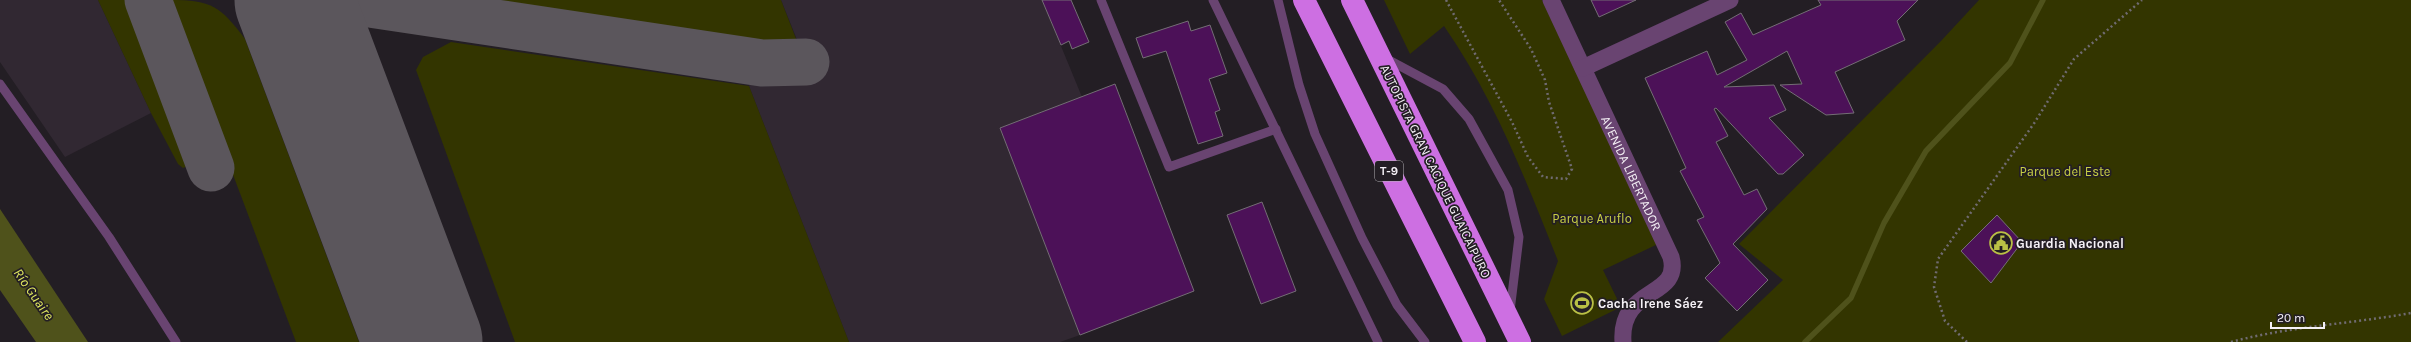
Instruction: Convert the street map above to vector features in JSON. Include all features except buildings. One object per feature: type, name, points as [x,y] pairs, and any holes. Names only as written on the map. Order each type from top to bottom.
[{"type":"highway","name":"T-9","points":[[1304,0],[1475,342]]},
{"type":"highway","name":"AUTOPISTA GRAN CACIQUE GUAICAIPURO","points":[[1352,0],[1520,342]]},
{"type":"street","name":"AVENIDA LIBERTADOR","points":[[1550,0],[1671,257],[1674,267],[1671,276],[1664,284],[1634,303],[1628,312],[1623,338]]},
{"type":"street","points":[[1583,68],[1730,0]]},
{"type":"lane","points":[[1101,0],[1169,167],[1276,129]]},
{"type":"lane","points":[[1212,0],[1276,129],[1378,342]]},
{"type":"lane","points":[[1278,0],[1299,85],[1315,134],[1362,238],[1397,305],[1425,342]]},
{"type":"lane","points":[[1379,55],[1444,89],[1469,119],[1508,190],[1519,237],[1509,320]]},
{"type":"lane","points":[[0,84],[109,237],[176,342]]},
{"type":"path","points":[[1446,0],[1505,108],[1528,157],[1542,177],[1566,179],[1572,169],[1549,102],[1545,80],[1531,49],[1499,0]]},
{"type":"path","points":[[1967,342],[1945,321],[1934,287],[1938,259],[2035,122],[2074,59],[2142,0]]},
{"type":"path","points":[[2231,342],[2296,328],[2352,323],[2411,313]]},
{"type":"shaded area","points":[[0,0],[98,0],[151,113],[65,157],[0,62]]},
{"type":"shaded area","points":[[781,0],[1042,0],[1082,97],[1000,128],[1080,335],[1060,342],[849,342],[749,86],[762,63],[806,62]]},
{"type":"green space","points":[[98,0],[129,0],[190,165],[183,168],[178,164],[151,113]]},
{"type":"green space","points":[[170,0],[196,1],[214,7],[229,19],[245,39],[359,342],[296,342],[168,2]]},
{"type":"green space","points":[[497,0],[781,0],[800,49]]},
{"type":"green space","name":"Parque Aruflo","points":[[1384,0],[1542,0],[1658,244],[1603,270],[1621,307],[1562,336],[1544,299],[1558,261],[1534,200],[1494,111],[1462,53],[1444,26],[1410,54]]},
{"type":"green space","name":"Parque del Este","points":[[1979,0],[2411,0],[2411,342],[1718,342],[1783,280],[1739,244],[1941,41]]},
{"type":"green space","points":[[451,42],[749,86],[849,342],[515,342],[416,70],[423,57]]},
{"type":"water","name":"Río Guaire","points":[[0,209],[88,342],[36,342],[0,290]]},
{"type":"waterway","points":[[1805,342],[1851,298],[1884,223],[1926,151],[2010,63],[2043,0]]},
{"type":"taxiway","points":[[148,0],[211,168]]},
{"type":"taxiway","points":[[343,0],[762,63],[806,62]]},
{"type":"runway","points":[[294,0],[423,342]]},
{"type":"place","name":"Guardia Nacional","points":[[2001,243]]},
{"type":"place","name":"Cacha Irene Sáez","points":[[1582,303]]}]
